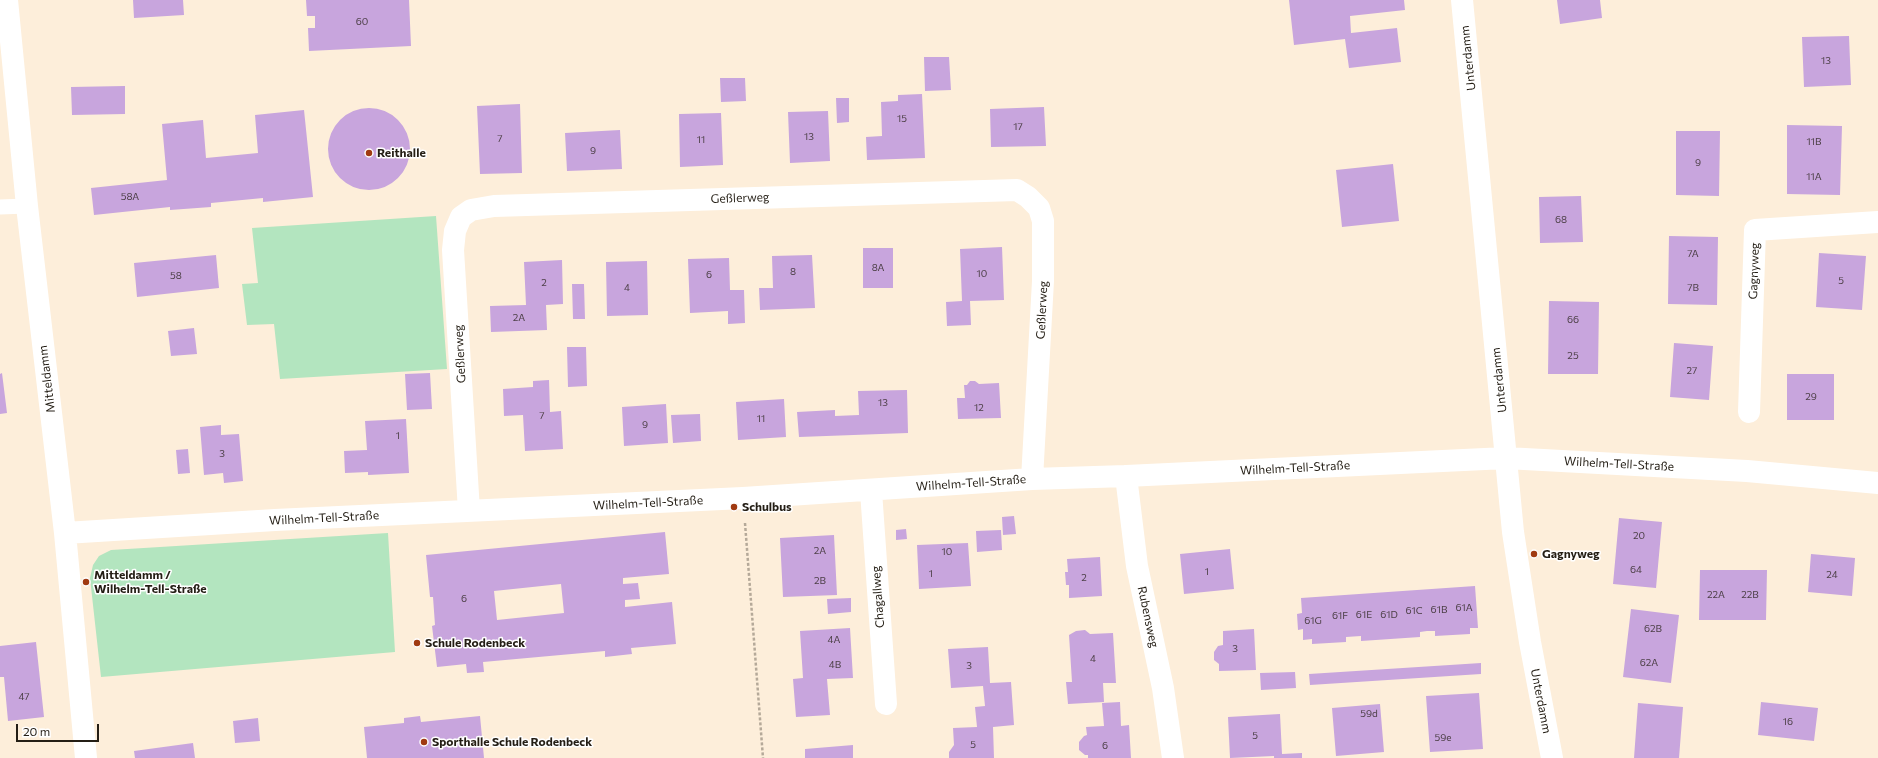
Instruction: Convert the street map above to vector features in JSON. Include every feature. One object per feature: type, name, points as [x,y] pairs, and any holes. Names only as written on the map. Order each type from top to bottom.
[{"type":"street","name":"Mitteldamm","points":[[7,0],[27,206],[65,533],[86,758]]},
{"type":"street","name":"Unterdamm","points":[[1462,0],[1515,540],[1530,642],[1552,758]]},
{"type":"street","name":"Geßlerweg","points":[[469,511],[453,250],[455,231],[462,217],[471,210],[494,206],[1017,190],[1028,197],[1039,208],[1044,221],[1043,281],[1032,479]]},
{"type":"street","name":"Gagnyweg","points":[[1749,412],[1755,230],[1878,222]]},
{"type":"street","name":"Wilhelm-Tell-Straße","points":[[65,533],[275,520],[871,491],[1032,479],[1506,458],[1747,471],[1878,483]]},
{"type":"street","name":"Rubensweg","points":[[1126,476],[1137,566],[1163,688],[1174,758]]},
{"type":"street","name":"Chagallweg","points":[[871,491],[886,704]]},
{"type":"lane","points":[[0,207],[27,206]]},
{"type":"path","points":[[742,498],[763,758]]},
{"type":"green space","points":[[436,216],[447,369],[280,379],[274,324],[247,325],[242,284],[258,283],[252,228]]},
{"type":"green space","points":[[388,533],[395,652],[101,677],[90,578],[93,565],[99,556],[111,550]]},
{"type":"building","points":[[133,0],[183,0],[184,15],[134,18]]},
{"type":"building","points":[[306,0],[409,0],[411,46],[309,51],[308,28],[315,28],[315,16],[307,16]]},
{"type":"building","points":[[1289,0],[1404,0],[1405,10],[1350,16],[1351,33],[1397,28],[1401,62],[1349,68],[1345,39],[1294,45]]},
{"type":"building","points":[[1557,0],[1600,0],[1602,18],[1560,24]]},
{"type":"building","points":[[1849,36],[1851,85],[1804,87],[1802,37]]},
{"type":"building","points":[[924,57],[949,57],[951,90],[925,91]]},
{"type":"building","points":[[720,78],[745,78],[746,101],[721,102]]},
{"type":"building","points":[[125,86],[125,114],[72,115],[71,87]]},
{"type":"building","points":[[922,94],[925,158],[867,160],[866,137],[882,136],[881,102],[898,101],[898,95]]},
{"type":"building","points":[[836,98],[849,98],[849,122],[837,123]]},
{"type":"building","points":[[520,104],[522,173],[480,174],[477,106]]},
{"type":"building","points":[[1044,107],[1046,146],[991,147],[990,109]]},
{"type":"building","name":"Reithalle","points":[[361,108],[377,108],[392,115],[403,126],[410,141],[410,157],[407,165],[398,178],[385,187],[377,190],[361,190],[346,183],[335,172],[328,157],[328,141],[335,126],[346,115]]},
{"type":"building","points":[[304,110],[313,197],[263,202],[263,198],[211,203],[211,207],[170,210],[170,207],[94,215],[91,188],[167,180],[162,124],[203,120],[206,158],[258,153],[255,115]]},
{"type":"building","points":[[828,111],[830,161],[790,163],[788,112]]},
{"type":"building","points":[[721,113],[723,165],[680,167],[679,114]]},
{"type":"building","points":[[1787,125],[1842,126],[1840,195],[1787,194]]},
{"type":"building","points":[[620,130],[622,169],[567,171],[565,133]]},
{"type":"building","points":[[1676,131],[1720,131],[1719,196],[1676,195]]},
{"type":"building","points":[[1393,164],[1399,221],[1342,227],[1336,170]]},
{"type":"building","points":[[1581,196],[1583,242],[1540,243],[1539,197]]},
{"type":"building","points":[[1669,236],[1718,237],[1717,305],[1668,304]]},
{"type":"building","points":[[1002,247],[1004,300],[970,301],[971,325],[947,326],[946,302],[962,301],[960,249]]},
{"type":"building","points":[[863,248],[893,248],[893,288],[863,288]]},
{"type":"building","points":[[1819,253],[1866,256],[1862,310],[1816,307]]},
{"type":"building","points":[[216,255],[219,288],[137,297],[134,263]]},
{"type":"building","points":[[812,255],[815,308],[760,310],[759,288],[773,288],[772,256]]},
{"type":"building","points":[[729,258],[730,290],[744,290],[745,323],[728,324],[728,311],[690,313],[688,259]]},
{"type":"building","points":[[562,260],[563,304],[546,305],[547,330],[491,332],[490,306],[526,305],[524,262]]},
{"type":"building","points":[[647,261],[648,315],[607,316],[606,262]]},
{"type":"building","points":[[572,284],[584,284],[585,319],[573,319]]},
{"type":"building","points":[[1549,301],[1599,302],[1598,374],[1548,374]]},
{"type":"building","points":[[194,328],[197,354],[171,356],[168,331]]},
{"type":"building","points":[[1674,343],[1713,346],[1709,400],[1670,397]]},
{"type":"building","points":[[567,347],[586,347],[587,386],[568,387]]},
{"type":"building","points":[[2,373],[7,413],[0,414],[0,374]]},
{"type":"building","points":[[430,373],[432,409],[407,410],[405,374]]},
{"type":"building","points":[[1787,374],[1834,374],[1834,420],[1787,420]]},
{"type":"building","points":[[549,380],[550,412],[561,411],[563,449],[525,451],[523,415],[504,416],[503,389],[533,387],[533,381]]},
{"type":"building","points":[[970,381],[975,381],[979,384],[999,383],[1001,418],[958,419],[957,398],[965,398],[964,385],[967,385]]},
{"type":"building","points":[[907,390],[908,433],[799,437],[797,412],[835,410],[835,416],[859,415],[858,391]]},
{"type":"building","points":[[784,399],[786,437],[738,440],[736,402]]},
{"type":"building","points":[[666,404],[668,443],[624,446],[622,407]]},
{"type":"building","points":[[700,414],[701,441],[673,443],[671,415]]},
{"type":"building","points":[[406,419],[409,473],[368,475],[368,472],[345,473],[344,451],[367,450],[365,421]]},
{"type":"building","points":[[221,425],[221,435],[239,434],[243,481],[224,483],[223,473],[204,475],[200,427]]},
{"type":"building","points":[[188,449],[190,473],[178,474],[176,450]]},
{"type":"building","points":[[1014,516],[1016,534],[1003,535],[1002,517]]},
{"type":"building","points":[[1619,518],[1662,522],[1656,588],[1613,584]]},
{"type":"building","points":[[906,529],[907,539],[896,540],[896,530]]},
{"type":"building","points":[[1001,530],[1002,550],[977,552],[976,531]]},
{"type":"building","name":"Schule Rodenbeck","points":[[665,532],[669,574],[623,578],[623,584],[638,583],[640,599],[625,600],[625,607],[672,602],[676,644],[631,648],[632,654],[605,657],[605,651],[483,662],[484,672],[467,673],[466,664],[437,667],[432,626],[435,625],[433,597],[430,597],[426,555]],"holes":[[[561,584],[564,613],[497,620],[494,591]]]},
{"type":"building","points":[[834,535],[837,595],[783,597],[780,538]]},
{"type":"building","points":[[968,543],[971,586],[919,589],[917,545]]},
{"type":"building","points":[[1230,549],[1234,589],[1184,594],[1180,554]]},
{"type":"building","points":[[1811,554],[1855,558],[1852,596],[1808,592]]},
{"type":"building","points":[[1100,557],[1102,596],[1069,598],[1069,585],[1066,585],[1065,572],[1068,572],[1067,559]]},
{"type":"building","points":[[1700,570],[1767,570],[1766,620],[1699,620]]},
{"type":"building","points":[[1475,586],[1478,628],[1470,628],[1470,634],[1435,636],[1435,631],[1427,631],[1420,632],[1420,637],[1361,641],[1361,636],[1346,637],[1346,642],[1312,644],[1312,639],[1303,640],[1303,629],[1298,630],[1297,614],[1302,613],[1301,598]]},
{"type":"building","points":[[851,598],[851,612],[828,614],[827,599]]},
{"type":"building","points":[[1631,609],[1679,615],[1671,683],[1623,677]]},
{"type":"building","points":[[850,628],[853,678],[827,679],[830,715],[796,717],[793,679],[803,678],[800,631]]},
{"type":"building","points":[[1254,629],[1256,670],[1219,671],[1219,664],[1214,660],[1214,652],[1218,646],[1223,645],[1223,631]]},
{"type":"building","points":[[1085,630],[1090,634],[1113,633],[1116,683],[1103,683],[1104,702],[1068,704],[1066,682],[1072,682],[1069,635],[1076,631]]},
{"type":"building","points":[[36,642],[44,717],[8,721],[4,677],[0,677],[0,646]]},
{"type":"building","points":[[988,647],[990,683],[1011,682],[1014,725],[993,727],[994,758],[949,758],[949,752],[954,745],[953,728],[977,727],[975,707],[985,706],[983,686],[951,688],[948,649]]},
{"type":"building","points":[[1481,663],[1481,674],[1310,685],[1309,674]]},
{"type":"building","points":[[1295,672],[1296,688],[1261,690],[1260,673]]},
{"type":"building","points":[[1479,693],[1483,749],[1430,752],[1426,696]]},
{"type":"building","points":[[1120,702],[1121,726],[1129,725],[1131,758],[1088,758],[1088,755],[1085,755],[1079,750],[1079,742],[1084,736],[1087,735],[1086,727],[1104,726],[1102,703]]},
{"type":"building","points":[[1761,702],[1818,708],[1814,741],[1758,735]]},
{"type":"building","points":[[1638,703],[1683,707],[1679,758],[1634,758]]},
{"type":"building","points":[[1380,704],[1384,752],[1336,756],[1332,708]]},
{"type":"building","points":[[1280,714],[1282,754],[1302,753],[1302,758],[1274,758],[1274,756],[1230,758],[1228,717]]},
{"type":"building","name":"Sporthalle Schule Rodenbeck","points":[[420,716],[421,722],[480,716],[484,758],[367,758],[364,727],[404,723],[404,718]]},
{"type":"building","points":[[258,718],[260,741],[235,743],[233,721]]},
{"type":"building","points":[[193,743],[195,758],[135,758],[134,751]]},
{"type":"building","points":[[853,745],[853,758],[805,758],[805,749]]},
{"type":"place","name":"Reithalle","points":[[369,153]]},
{"type":"place","name":"Schulbus","points":[[734,507]]},
{"type":"place","name":"Gagnyweg","points":[[1534,554]]},
{"type":"place","name":"Mitteldamm / Wilhelm-Tell-Straße","points":[[86,582]]},
{"type":"place","name":"Schule Rodenbeck","points":[[417,643]]},
{"type":"place","name":"Sporthalle Schule Rodenbeck","points":[[424,742]]}]
